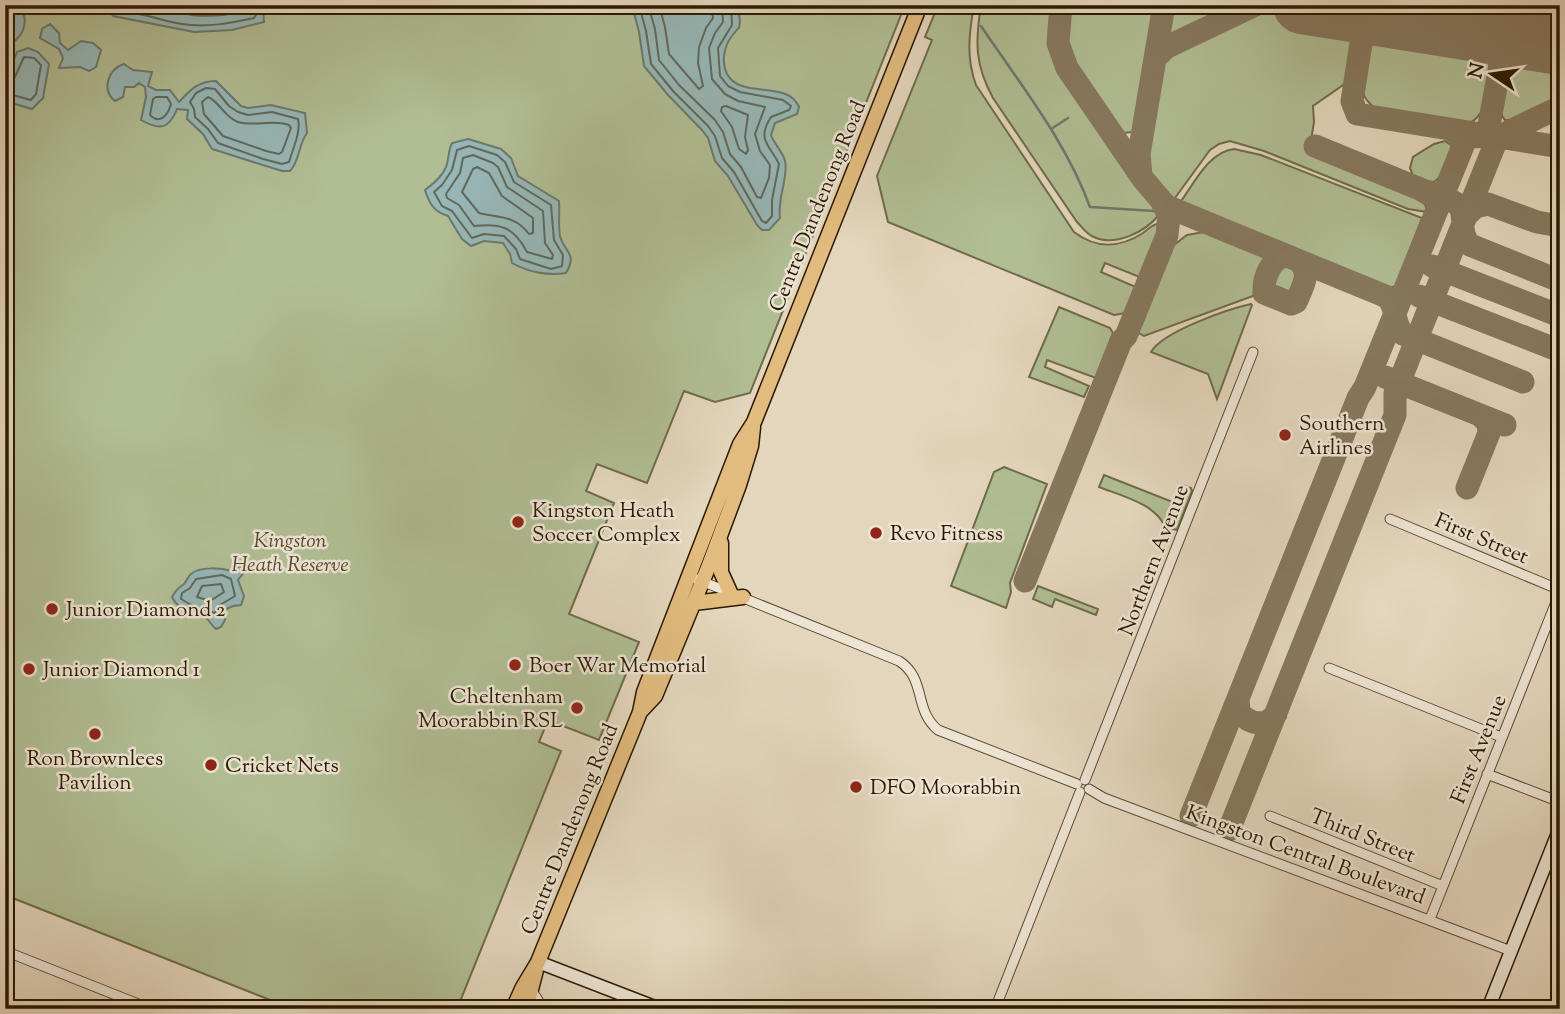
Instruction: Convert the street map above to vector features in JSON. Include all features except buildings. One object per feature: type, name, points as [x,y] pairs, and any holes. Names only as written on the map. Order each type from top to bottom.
[{"type":"main road","name":"Centre Dandenong Road","points":[[640,712],[655,696],[694,603],[696,578],[740,444],[754,422],[920,5]]},
{"type":"main road","name":"Centre Dandenong Road","points":[[513,1009],[538,962],[640,712],[644,692],[696,578],[722,531],[751,446],[754,422]]},
{"type":"main road","points":[[694,603],[737,594],[721,572],[722,531]]},
{"type":"main road","points":[[1488,1009],[1560,828]]},
{"type":"main road","name":"Centre Dandenong Road","points":[[526,1009],[533,991],[538,962]]},
{"type":"main road","points":[[538,962],[660,1009]]},
{"type":"street","name":"Northern Avenue","points":[[995,1009],[1253,352]]},
{"type":"street","name":"First Street","points":[[1390,519],[1560,591]]},
{"type":"street","name":"Kingston Central Boulevard","points":[[696,578],[903,663],[915,677],[925,714],[942,732],[1083,786],[1104,798],[1511,951]]},
{"type":"street","name":"First Avenue","points":[[1430,919],[1560,591]]},
{"type":"street","points":[[1329,668],[1502,737]]},
{"type":"street","points":[[1487,774],[1560,802]]},
{"type":"street","name":"Third Street","points":[[1270,816],[1443,886]]},
{"type":"street","points":[[5,951],[151,1009]]},
{"type":"street","name":"Centre Dandenong Road","points":[[533,991],[538,999],[538,1009]]},
{"type":"green space","name":"Kingston Heath Reserve","points":[[5,5],[905,5],[750,393],[715,402],[684,391],[647,483],[597,464],[586,491],[614,503],[569,614],[639,642],[599,740],[548,720],[539,742],[561,751],[457,1009],[293,1009],[5,895]]},
{"type":"green space","points":[[938,5],[974,5],[969,45],[976,85],[1074,232],[1099,244],[1117,244],[1162,223],[1158,241],[1142,278],[1105,263],[1101,272],[1138,288],[1126,313],[1114,315],[888,222],[877,176],[932,40],[925,37]]},
{"type":"green space","points":[[981,5],[1054,5],[1051,40],[1058,64],[1156,209],[1159,215],[1146,227],[1120,239],[1102,240],[1089,235],[1077,222],[987,86],[978,53]]},
{"type":"green space","points":[[1067,5],[1157,5],[1140,116],[1132,132],[1123,133],[1116,129],[1074,69],[1066,53],[1063,37]]},
{"type":"green space","points":[[1182,5],[1233,6],[1233,9],[1172,37],[1167,33],[1169,21]]},
{"type":"green space","points":[[1259,11],[1357,26],[1347,79],[1343,85],[1313,106],[1314,122],[1309,153],[1420,197],[1427,212],[1408,209],[1264,151],[1230,141],[1210,150],[1172,202],[1153,181],[1147,161],[1147,148],[1160,68],[1166,58],[1177,50]]},
{"type":"green space","points":[[1379,37],[1483,54],[1490,69],[1485,103],[1477,118],[1462,124],[1375,108],[1371,105],[1364,95],[1363,73],[1371,47]]},
{"type":"green space","points":[[1529,56],[1560,60],[1560,100],[1515,120],[1505,120],[1499,101],[1503,78],[1513,63]]},
{"type":"green space","points":[[1445,141],[1451,145],[1451,151],[1444,172],[1431,183],[1414,178],[1410,168],[1413,157],[1434,144]]},
{"type":"green space","points":[[1234,149],[1261,155],[1422,218],[1396,286],[1377,286],[1180,207],[1179,204],[1209,162],[1225,151]]},
{"type":"green space","points":[[1204,232],[1266,259],[1253,296],[1144,336],[1137,332],[1170,248],[1187,235]]},
{"type":"green space","points":[[1285,264],[1293,266],[1299,275],[1293,293],[1271,284],[1277,269]]},
{"type":"green space","points":[[1251,304],[1217,399],[1208,374],[1151,352],[1181,329]]},
{"type":"green space","points":[[1059,307],[1110,328],[1113,333],[1096,378],[1047,360],[1045,367],[1089,386],[1084,397],[1029,377]]},
{"type":"green space","points":[[1004,467],[1047,484],[1010,583],[1011,592],[1006,608],[951,586],[994,472]]},
{"type":"green space","points":[[1104,475],[1175,503],[1182,485],[1191,488],[1177,530],[1165,527],[1161,519],[1146,507],[1099,487]]},
{"type":"green space","points":[[1038,586],[1098,609],[1096,615],[1055,599],[1052,607],[1033,599]]},
{"type":"water","points":[[5,5],[22,7],[25,21],[19,37],[5,51]]},
{"type":"water","points":[[109,5],[261,5],[264,22],[232,30],[194,32],[113,16]]},
{"type":"water","points":[[632,5],[737,5],[739,28],[729,40],[724,54],[727,74],[742,86],[785,94],[799,107],[797,114],[775,123],[771,135],[786,167],[780,218],[769,230],[762,230],[757,225],[728,176],[715,161],[708,138],[702,130],[644,66]]},
{"type":"water","points":[[50,24],[59,33],[60,43],[68,50],[81,41],[93,43],[101,50],[96,67],[89,71],[80,67],[59,68],[63,58],[59,49],[40,38],[42,29]]},
{"type":"water","points":[[28,48],[38,52],[49,64],[43,98],[32,109],[5,98],[5,80],[17,52]]},
{"type":"water","points":[[124,64],[133,70],[152,72],[148,86],[156,90],[170,90],[179,102],[199,84],[216,81],[241,106],[248,108],[271,105],[305,113],[307,133],[293,167],[290,171],[282,171],[212,149],[203,134],[187,119],[188,110],[177,109],[171,121],[163,126],[141,120],[146,97],[145,87],[139,83],[134,87],[125,87],[123,97],[115,101],[108,91],[110,75]]},
{"type":"water","points":[[468,139],[501,149],[511,158],[518,176],[559,201],[560,236],[571,261],[566,273],[545,274],[518,266],[512,263],[503,243],[484,241],[471,246],[462,239],[448,216],[433,206],[425,190],[444,171],[452,143]]},
{"type":"water","points":[[240,566],[246,570],[238,580],[244,596],[241,605],[224,610],[225,620],[221,627],[216,629],[205,617],[182,608],[172,597],[195,571],[211,568],[232,571]]},
{"type":"waterway","points":[[981,26],[1055,136],[1090,207],[1154,211]]},
{"type":"waterway","points":[[1051,129],[1068,118]]},
{"type":"taxiway","points":[[1061,5],[1058,43],[1067,68],[1143,179],[1166,206],[1385,296],[1392,304],[1397,324],[1403,334],[1523,382]]},
{"type":"taxiway","points":[[1141,176],[1139,154],[1164,5]]},
{"type":"taxiway","points":[[1155,58],[1167,47],[1255,5]]},
{"type":"taxiway","points":[[1367,5],[1352,101],[1357,114],[1560,147]]},
{"type":"taxiway","points":[[1473,137],[1487,136],[1504,44],[1510,38],[1542,22]]},
{"type":"taxiway","points":[[1229,830],[1395,415],[1395,393],[1495,144],[1506,133],[1560,107]]},
{"type":"taxiway","points":[[1191,816],[1358,398],[1365,387],[1463,146],[1460,136],[1451,130]]},
{"type":"taxiway","points":[[1315,146],[1420,189],[1433,197]]},
{"type":"taxiway","points":[[1420,189],[1457,204],[1462,212],[1464,234],[1470,245],[1560,281]]},
{"type":"taxiway","points":[[1025,581],[1121,341],[1126,336],[1167,235],[1169,216],[1163,204]]},
{"type":"taxiway","points":[[1466,216],[1475,207],[1488,204],[1537,222],[1560,226]]},
{"type":"taxiway","points":[[1288,256],[1277,260],[1269,269],[1264,293],[1291,304],[1296,302],[1305,276],[1305,270],[1299,261]]},
{"type":"taxiway","points":[[1432,266],[1560,316]]},
{"type":"taxiway","points":[[1419,296],[1560,351]]},
{"type":"taxiway","points":[[1385,377],[1505,425]]},
{"type":"taxiway","points":[[1467,488],[1489,433],[1488,423],[1481,416]]},
{"type":"taxiway","points":[[1238,699],[1239,712],[1252,722],[1262,723],[1276,714]]},
{"type":"runway","points":[[1302,5],[1560,46]]},
{"type":"place","name":"Southern Airlines","points":[[1285,435]]},
{"type":"place","name":"Kingston Heath Soccer Complex","points":[[518,522]]},
{"type":"place","name":"Revo Fitness","points":[[876,533]]},
{"type":"place","name":"Junior Diamond 2","points":[[52,609]]},
{"type":"place","name":"Boer War Memorial","points":[[515,665]]},
{"type":"place","name":"Junior Diamond 1","points":[[29,669]]},
{"type":"place","name":"Cheltenham Moorabbin RSL","points":[[577,708]]},
{"type":"place","name":"Ron Brownlees Pavilion","points":[[95,734]]},
{"type":"place","name":"Cricket Nets","points":[[211,765]]},
{"type":"place","name":"DFO Moorabbin","points":[[856,787]]}]
